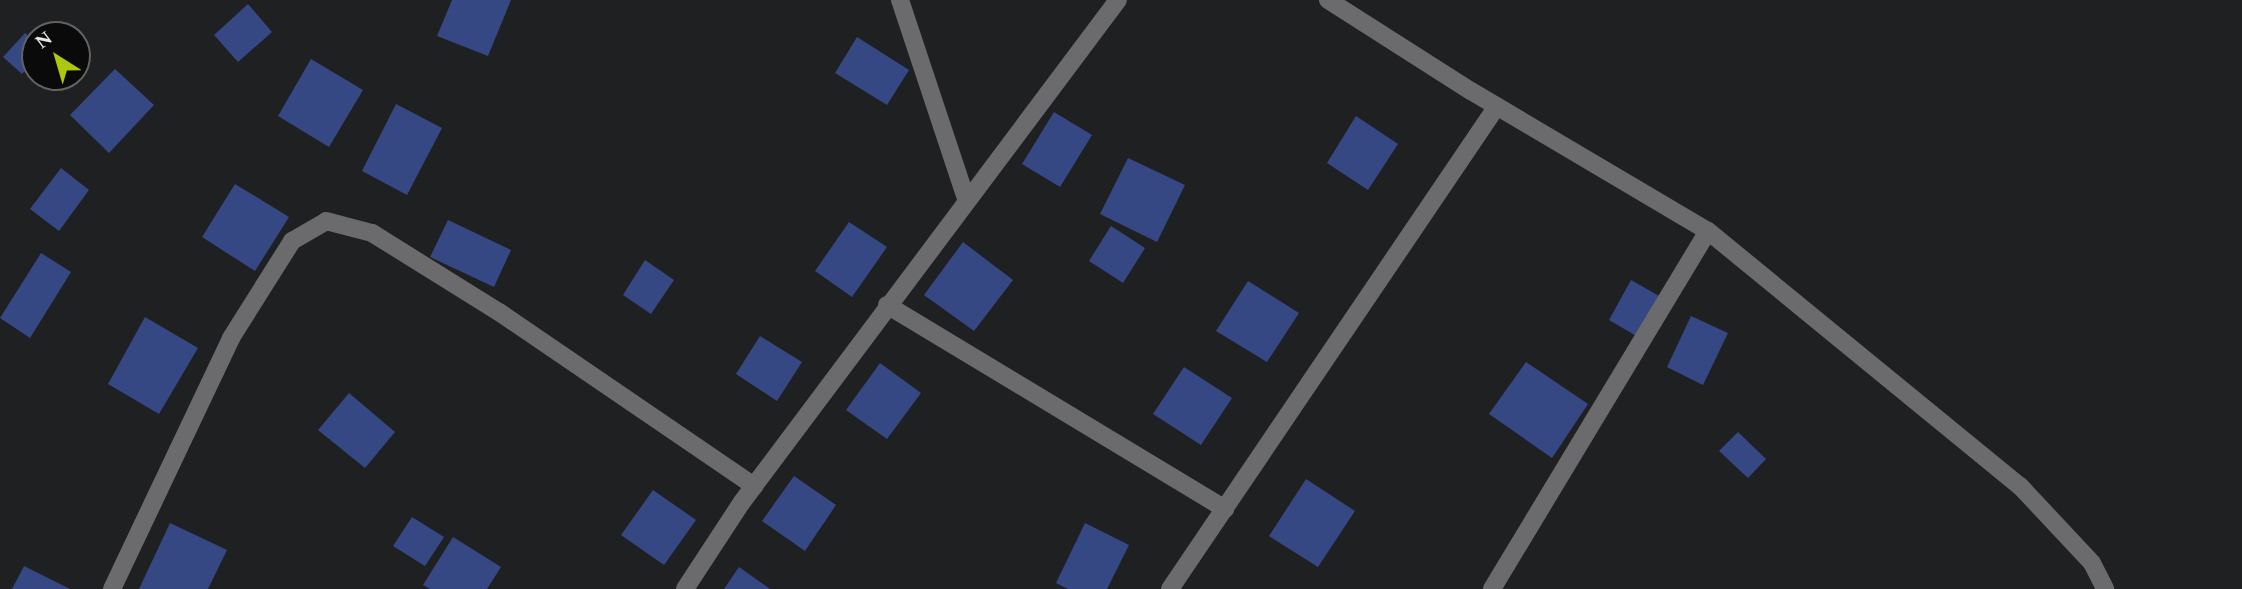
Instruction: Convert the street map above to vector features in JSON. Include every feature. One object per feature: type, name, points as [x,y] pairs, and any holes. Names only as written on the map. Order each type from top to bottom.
[{"type":"street","points":[[900,0],[966,198]]},
{"type":"street","points":[[685,589],[754,486],[887,305],[1118,0]]},
{"type":"street","points":[[1328,0],[1497,106],[1708,231],[2020,486],[2092,563],[2105,589]]},
{"type":"street","points":[[1170,589],[1497,106]]},
{"type":"street","points":[[112,589],[231,338],[292,241],[326,221],[384,240],[499,312],[754,486]]},
{"type":"street","points":[[1492,589],[1708,231]]},
{"type":"street","points":[[887,305],[1225,509]]},
{"type":"building","points":[[452,0],[511,0],[488,56],[437,36]]},
{"type":"building","points":[[248,4],[272,32],[238,62],[214,35]]},
{"type":"building","points":[[21,37],[21,73],[3,57]]},
{"type":"building","points":[[857,37],[909,70],[887,105],[835,73]]},
{"type":"building","points":[[311,59],[363,90],[329,147],[278,116]]},
{"type":"building","points":[[115,69],[154,105],[109,153],[70,115]]},
{"type":"building","points":[[396,104],[442,128],[407,195],[362,171]]},
{"type":"building","points":[[1054,112],[1092,135],[1060,187],[1022,164]]},
{"type":"building","points":[[1356,116],[1398,144],[1368,190],[1327,163]]},
{"type":"building","points":[[1128,158],[1185,185],[1157,242],[1100,214]]},
{"type":"building","points":[[61,168],[89,190],[59,231],[30,209]]},
{"type":"building","points":[[235,184],[289,217],[255,271],[202,237]]},
{"type":"building","points":[[448,220],[511,250],[494,287],[430,257]]},
{"type":"building","points":[[849,222],[887,247],[852,297],[815,271]]},
{"type":"building","points":[[1111,226],[1145,248],[1123,283],[1089,261]]},
{"type":"building","points":[[963,242],[1013,280],[974,331],[924,295]]},
{"type":"building","points":[[41,253],[71,272],[30,338],[0,318]]},
{"type":"building","points":[[645,260],[674,280],[651,314],[623,295]]},
{"type":"building","points":[[1631,280],[1661,297],[1638,337],[1609,320]]},
{"type":"building","points":[[1248,281],[1299,313],[1267,362],[1216,331]]},
{"type":"building","points":[[1691,316],[1728,333],[1703,385],[1667,367]]},
{"type":"building","points":[[145,317],[198,348],[159,414],[108,384]]},
{"type":"building","points":[[760,336],[802,362],[777,401],[736,374]]},
{"type":"building","points":[[1526,362],[1588,404],[1552,458],[1489,414]]},
{"type":"building","points":[[880,363],[921,393],[887,439],[846,410]]},
{"type":"building","points":[[1184,367],[1232,398],[1201,445],[1153,414]]},
{"type":"building","points":[[349,393],[395,432],[365,468],[318,430]]},
{"type":"building","points":[[1738,432],[1766,459],[1748,478],[1719,451]]},
{"type":"building","points":[[794,476],[836,505],[805,551],[762,521]]},
{"type":"building","points":[[1306,479],[1355,511],[1318,567],[1269,536]]},
{"type":"building","points":[[653,490],[696,520],[664,565],[621,535]]},
{"type":"building","points":[[412,517],[444,537],[425,566],[393,546]]},
{"type":"building","points":[[170,523],[227,550],[208,589],[139,589]]},
{"type":"building","points":[[1085,523],[1129,545],[1107,589],[1068,589],[1056,583]]},
{"type":"building","points":[[453,537],[501,567],[487,589],[430,589],[423,585]]},
{"type":"building","points":[[24,566],[70,589],[12,589]]},
{"type":"building","points":[[739,567],[770,589],[724,589]]}]
